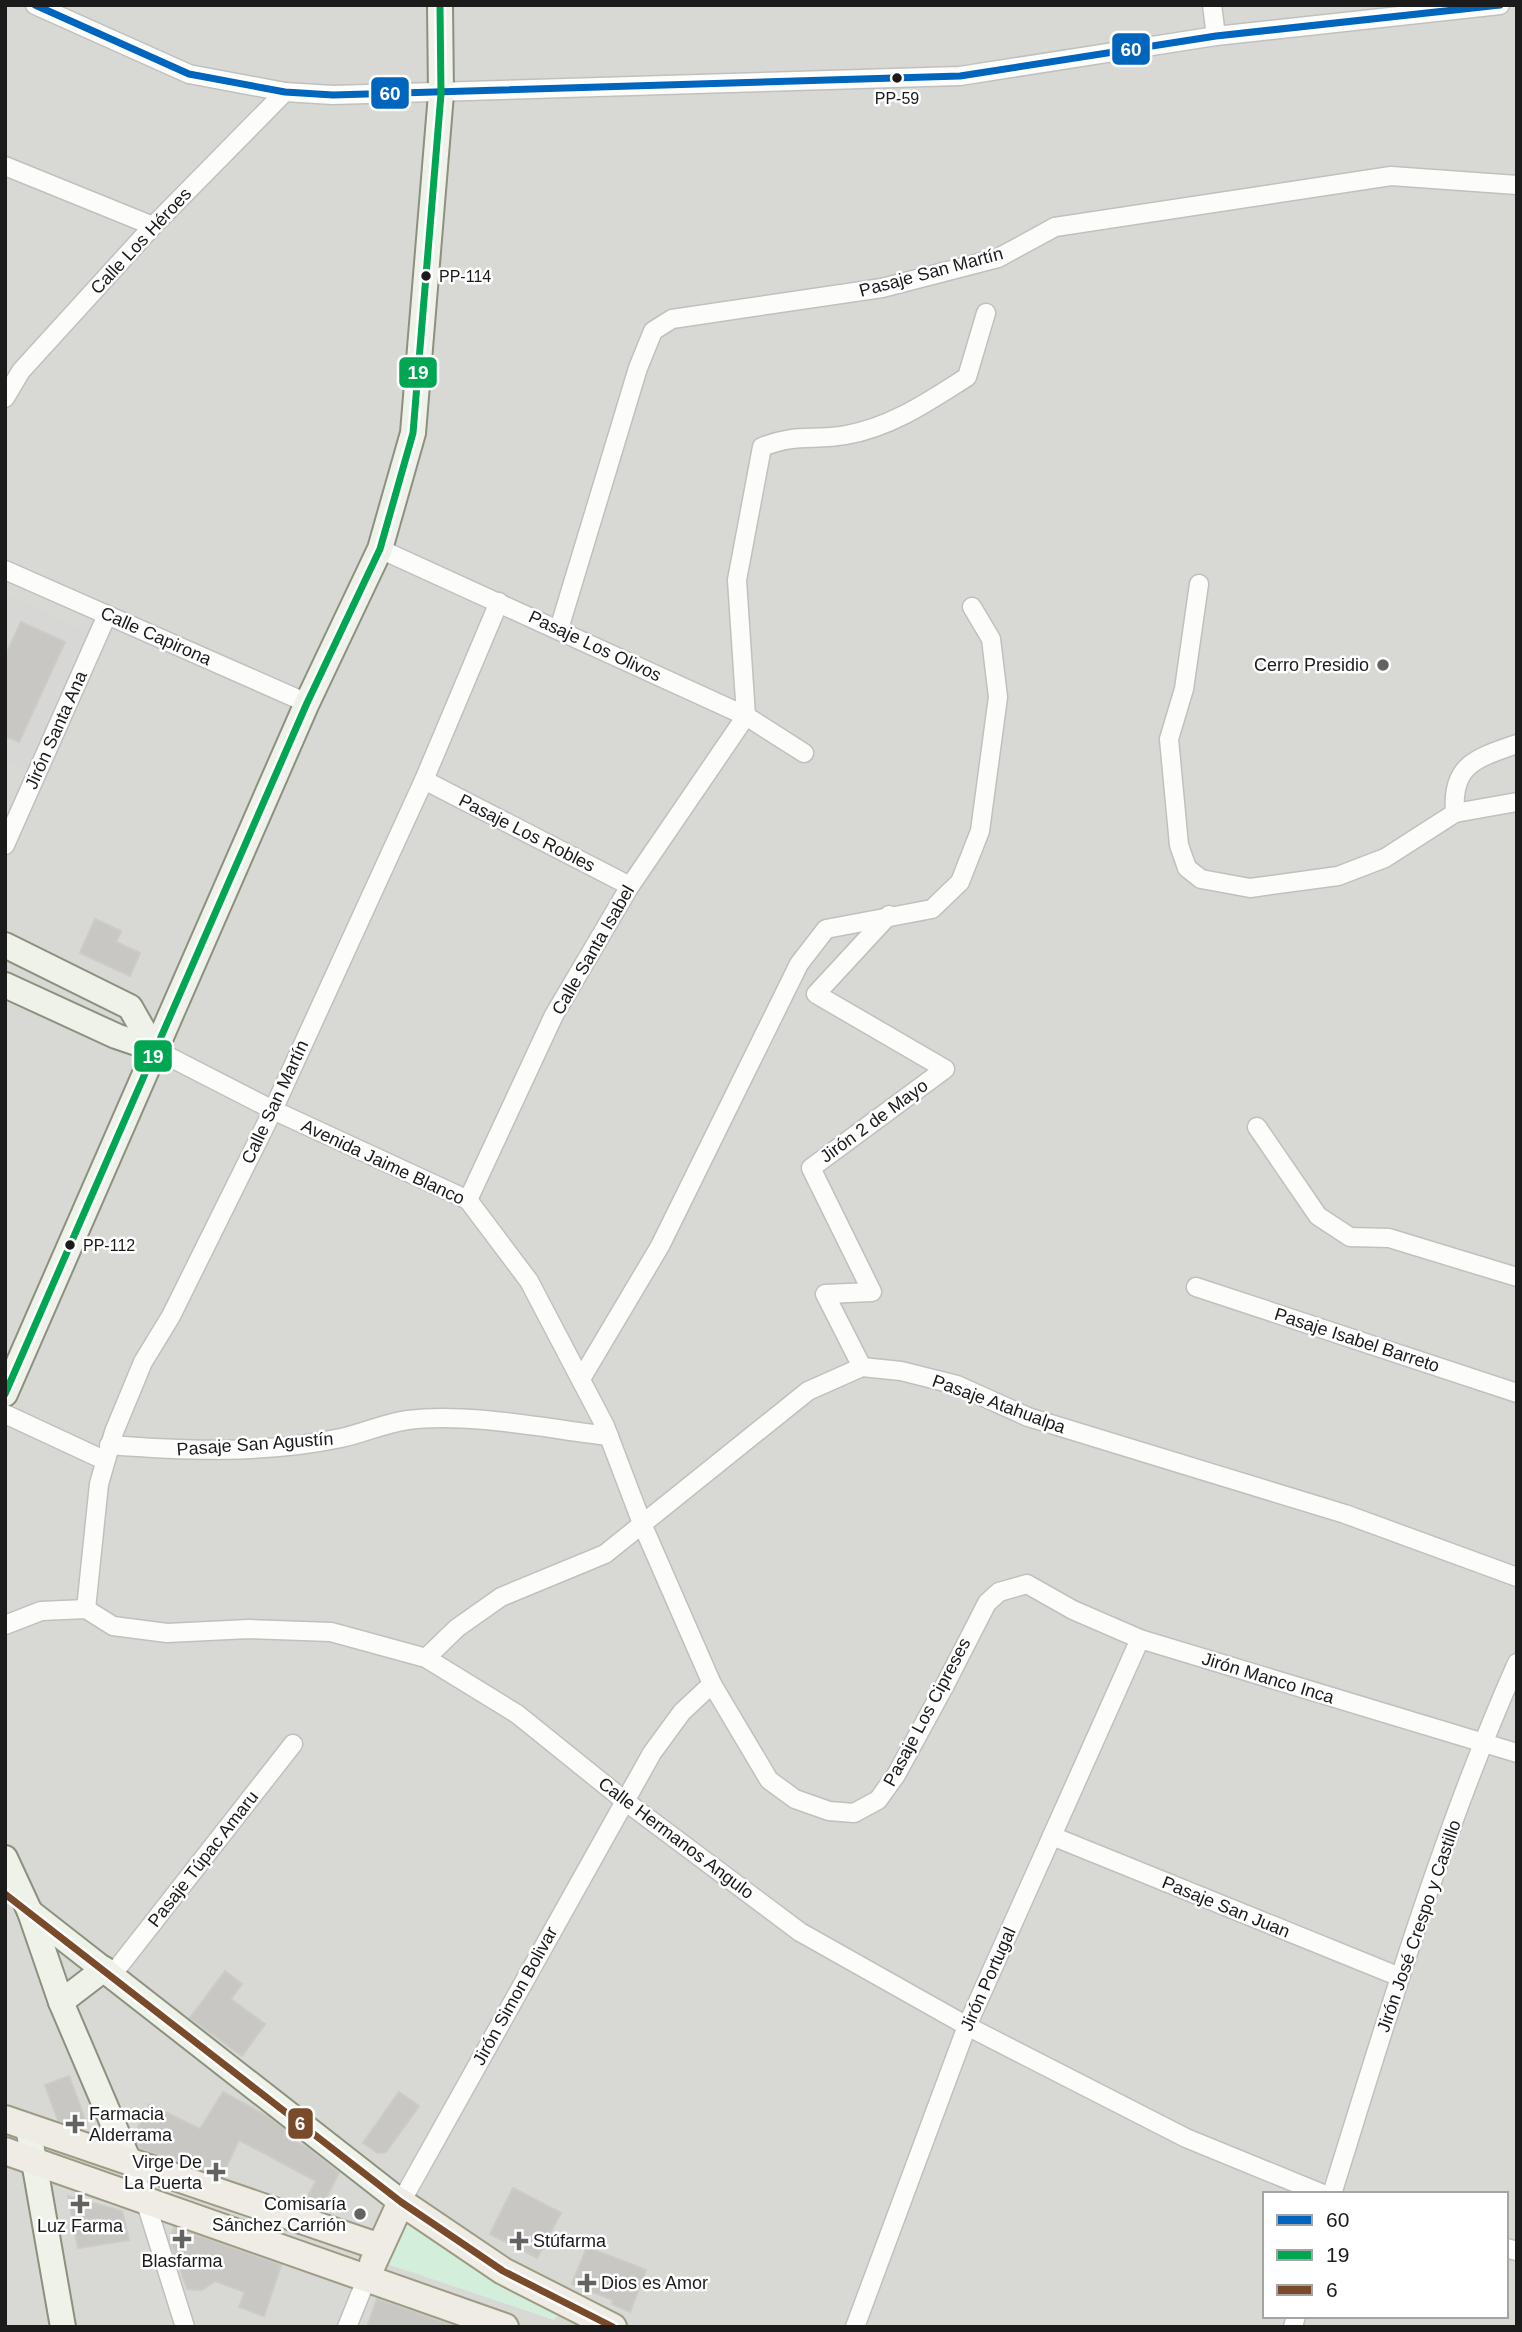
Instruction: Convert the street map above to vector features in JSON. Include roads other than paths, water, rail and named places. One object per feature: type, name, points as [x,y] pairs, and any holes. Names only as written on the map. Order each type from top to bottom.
[{"type":"main road","points":[[5,1394],[307,703],[380,549],[413,433],[441,94],[440,5]]},
{"type":"main road","points":[[5,945],[130,1007],[154,1049]]},
{"type":"main road","name":"Avenida Jaime Blanco","points":[[5,985],[116,1036],[154,1049]]},
{"type":"main road","points":[[5,1858],[30,1912],[61,2002],[128,2160]]},
{"type":"main road","points":[[30,1912],[401,2202],[503,2271],[612,2327]]},
{"type":"main road","points":[[61,2002],[108,1972]]},
{"type":"main road","points":[[17,2123],[380,2247]]},
{"type":"main road","points":[[17,2123],[33,2161],[62,2327]]},
{"type":"main road","points":[[5,2151],[505,2327]]},
{"type":"main road","name":"Jirón Simon Bolivar","points":[[366,2280],[401,2202]]},
{"type":"street","points":[[34,5],[189,74],[285,92],[333,95],[441,94],[960,76],[1216,36],[1500,5]]},
{"type":"street","points":[[1212,5],[1216,36]]},
{"type":"street","name":"Calle Los Héroes","points":[[5,398],[13,368],[285,92]]},
{"type":"street","points":[[5,166],[153,226]]},
{"type":"street","name":"Pasaje San Martín","points":[[559,629],[638,369],[653,331],[672,319],[882,288],[998,258],[1055,227],[1082,222],[1391,176],[1517,185]]},
{"type":"street","points":[[746,716],[737,580],[762,447],[786,437],[846,435],[903,418],[967,377],[986,313]]},
{"type":"street","name":"Pasaje Los Olivos","points":[[380,549],[746,716],[804,753]]},
{"type":"street","name":"Calle Capirona","points":[[5,570],[307,703]]},
{"type":"street","points":[[1199,584],[1184,689],[1168,739],[1179,845],[1187,868],[1211,882],[1250,888],[1338,876],[1385,858],[1455,813],[1517,802]]},
{"type":"street","name":"Calle San Martín","points":[[86,1609],[106,1452],[143,1362],[171,1316],[273,1110],[424,779],[499,602]]},
{"type":"street","points":[[581,1380],[660,1246],[799,964],[826,929],[932,909],[960,881],[980,831],[998,698],[992,639],[972,607]]},
{"type":"street","name":"Jirón Santa Ana","points":[[5,845],[107,615]]},
{"type":"street","name":"Calle Santa Isabel","points":[[468,1200],[554,1015],[630,886],[746,716]]},
{"type":"street","points":[[1455,813],[1454,797],[1459,774],[1476,759],[1517,744]]},
{"type":"street","name":"Pasaje Los Robles","points":[[424,779],[630,886]]},
{"type":"street","name":"Jirón 2 de Mayo","points":[[862,1367],[825,1294],[872,1292],[811,1168],[945,1069],[816,995],[889,915]]},
{"type":"street","name":"Avenida Jaime Blanco","points":[[154,1049],[273,1110],[468,1200],[529,1281],[609,1436],[643,1526]]},
{"type":"street","points":[[1257,1127],[1318,1216],[1350,1237],[1389,1238],[1517,1278]]},
{"type":"street","name":"Pasaje Isabel Barreto","points":[[1196,1287],[1517,1393]]},
{"type":"street","name":"Pasaje Atahualpa","points":[[426,1658],[457,1628],[501,1597],[605,1554],[808,1391],[862,1367],[901,1371],[957,1385],[1028,1417],[1345,1514],[1517,1577]]},
{"type":"street","name":"Pasaje San Agustín","points":[[5,1414],[106,1452],[191,1452],[300,1444],[342,1438],[408,1420],[475,1420],[609,1436]]},
{"type":"street","name":"Pasaje Los Cipreses","points":[[643,1526],[712,1684],[769,1780],[796,1799],[829,1811],[854,1813],[878,1800],[896,1775],[986,1603],[999,1592],[1027,1584]]},
{"type":"street","name":"Jirón Manco Inca","points":[[1027,1584],[1073,1610],[1140,1639],[1517,1753]]},
{"type":"street","points":[[5,1625],[41,1611],[86,1609]]},
{"type":"street","name":"Calle Hermanos Angulo","points":[[86,1609],[113,1626],[167,1633],[249,1629],[331,1632],[426,1658],[517,1714],[625,1801],[800,1932],[967,2026],[1186,2138],[1318,2192]]},
{"type":"street","name":"Jirón Portugal","points":[[855,2327],[967,2026],[1140,1639]]},
{"type":"street","name":"Jirón José Crespo y Castillo","points":[[1333,2192],[1400,1977],[1482,1742],[1517,1662]]},
{"type":"street","name":"Jirón Simon Bolivar","points":[[401,2202],[625,1801],[682,1712],[712,1684]]},
{"type":"street","name":"Pasaje Túpac Amaru","points":[[108,1972],[293,1744]]},
{"type":"street","name":"Pasaje San Juan","points":[[1052,1836],[1400,1977]]},
{"type":"street","points":[[5,1894],[30,1912]]},
{"type":"street","points":[[128,2160],[145,2200],[185,2327]]},
{"type":"street","name":"Jirón Simon Bolivar","points":[[347,2327],[366,2280]]},
{"type":"place","name":"PP-59","points":[[897,78]]},
{"type":"place","name":"PP-114","points":[[426,276]]},
{"type":"place","name":"Cerro Presidio","points":[[1383,665]]},
{"type":"place","name":"PP-112","points":[[70,1245]]},
{"type":"place","name":"Farmacia Alderrama","points":[[75,2124]]},
{"type":"place","name":"Virge De La Puerta","points":[[216,2172]]},
{"type":"place","name":"Luz Farma","points":[[80,2204]]},
{"type":"place","name":"Comisaría Sánchez Carrión","points":[[360,2214]]},
{"type":"place","name":"Blasfarma","points":[[182,2239]]},
{"type":"place","name":"Stúfarma","points":[[519,2241]]},
{"type":"place","name":"Dios es Amor","points":[[587,2283]]}]
